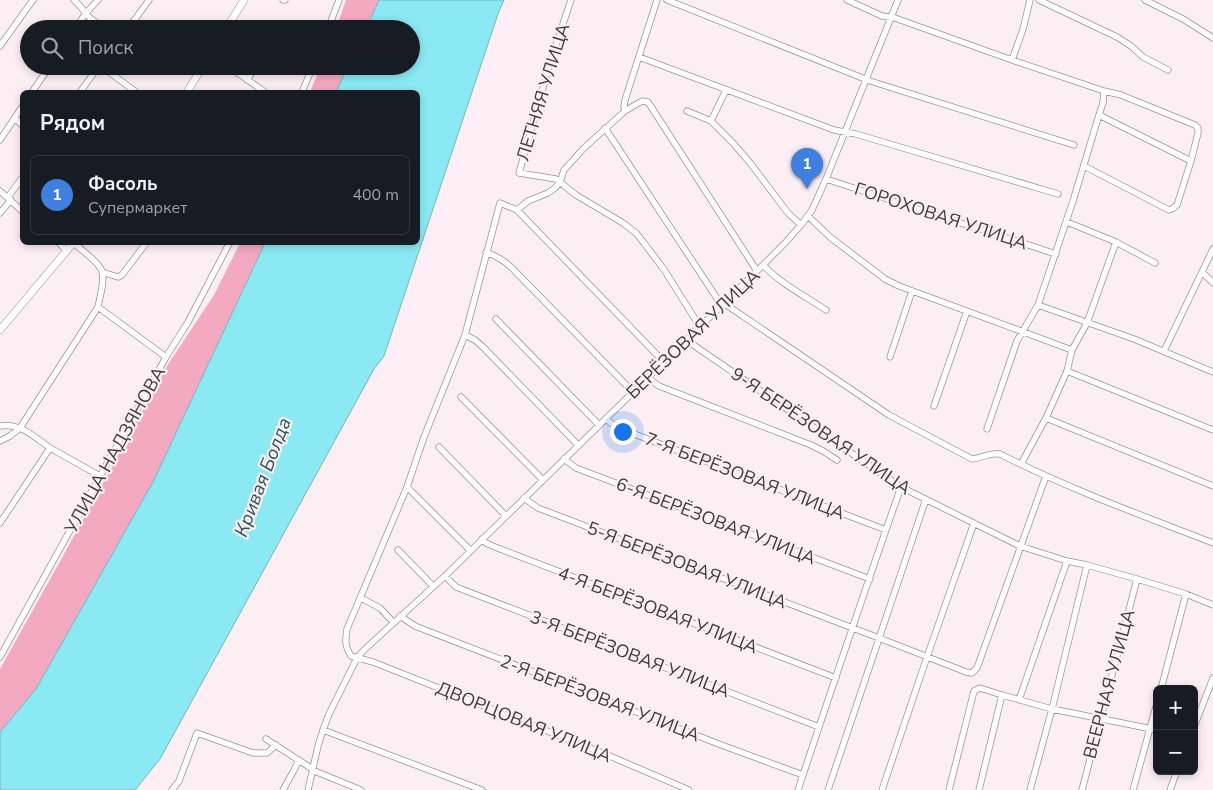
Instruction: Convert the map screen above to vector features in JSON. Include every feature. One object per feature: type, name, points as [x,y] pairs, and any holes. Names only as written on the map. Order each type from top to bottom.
[{"type":"main road","points":[[232,20],[244,0]]},
{"type":"main road","points":[[187,90],[196,75]]},
{"type":"main road","points":[[0,330],[72,245]]},
{"type":"street","points":[[0,46],[34,0]]},
{"type":"street","points":[[74,0],[93,20]]},
{"type":"street","points":[[81,20],[98,0]]},
{"type":"street","points":[[134,20],[149,0]]},
{"type":"street","points":[[332,20],[340,0]]},
{"type":"street","name":"ЛЕТНЯЯ УЛИЦА","points":[[560,182],[550,177],[519,173],[550,63],[571,0]]},
{"type":"street","points":[[625,111],[625,100],[657,0]]},
{"type":"street","points":[[667,0],[866,80],[1074,145]]},
{"type":"street","points":[[847,0],[882,16],[895,18],[1012,60],[1104,91],[1122,95],[1195,125],[1198,128],[1191,161],[1177,205],[1170,210],[1084,166]]},
{"type":"street","name":"БЕРЁЗОВАЯ УЛИЦА","points":[[308,790],[312,769],[329,714],[357,658],[758,271],[785,244],[808,216],[826,179],[898,0]]},
{"type":"street","points":[[1012,60],[1024,29],[1030,0]]},
{"type":"street","points":[[1039,0],[1117,37],[1132,46],[1143,57],[1168,70]]},
{"type":"street","points":[[1145,0],[1183,19],[1213,38]]},
{"type":"street","points":[[639,57],[834,130],[856,134],[1058,194]]},
{"type":"street","points":[[33,90],[44,75]]},
{"type":"street","points":[[82,90],[93,75]]},
{"type":"street","points":[[112,75],[133,90]]},
{"type":"street","points":[[240,75],[261,90]]},
{"type":"street","points":[[247,80],[250,75]]},
{"type":"street","points":[[303,90],[309,75]]},
{"type":"street","points":[[711,121],[726,90]]},
{"type":"street","points":[[987,429],[1017,341],[1038,305],[1056,254],[1103,103],[1104,91]]},
{"type":"street","points":[[517,210],[528,201],[555,188],[560,182],[564,170],[571,162],[605,128],[642,100],[648,102],[758,271]]},
{"type":"street","points":[[0,140],[20,110]]},
{"type":"street","points":[[687,111],[711,121],[733,143],[788,213],[801,225]]},
{"type":"street","points":[[1099,115],[1191,161]]},
{"type":"street","points":[[15,118],[20,123]]},
{"type":"street","points":[[605,128],[716,299],[723,304],[888,414],[972,458],[996,453],[1000,454],[1046,476],[1113,504],[1213,543]]},
{"type":"street","name":"ГОРОХОВАЯ УЛИЦА","points":[[826,179],[1056,254]]},
{"type":"street","points":[[0,213],[20,181]]},
{"type":"street","points":[[560,182],[576,195],[636,233],[665,271],[700,327]]},
{"type":"street","points":[[0,191],[20,209]]},
{"type":"street","points":[[357,658],[351,656],[348,650],[345,641],[346,629],[407,488],[424,437],[465,336],[500,202],[517,210],[664,362]]},
{"type":"street","points":[[808,216],[830,237],[885,279],[1072,350]]},
{"type":"street","points":[[1066,222],[1116,242],[1155,263]]},
{"type":"street","points":[[1021,464],[1046,418],[1067,371],[1072,350],[1087,323],[1116,242]]},
{"type":"street","points":[[61,245],[67,251]]},
{"type":"street","points":[[0,449],[1,441],[20,428],[98,307],[102,272],[99,266],[76,245]]},
{"type":"street","points":[[102,272],[118,277],[122,275],[145,245]]},
{"type":"street","name":"УЛИЦА НАДЗЯНОВА","points":[[0,657],[166,358],[188,322],[228,245]]},
{"type":"street","points":[[1164,351],[1213,249]]},
{"type":"street","points":[[486,252],[497,256],[512,268],[633,392]]},
{"type":"street","points":[[763,265],[786,284],[826,310]]},
{"type":"street","points":[[1202,272],[1213,282]]},
{"type":"street","points":[[890,357],[912,290]]},
{"type":"street","points":[[1038,305],[1134,339],[1213,372]]},
{"type":"street","points":[[98,307],[166,358]]},
{"type":"street","points":[[934,406],[967,311]]},
{"type":"street","points":[[496,319],[599,425]]},
{"type":"street","points":[[465,336],[476,340],[578,445]]},
{"type":"street","name":"9-Я БЕРЁЗОВАЯ УЛИЦА","points":[[686,340],[901,487],[1020,546],[1067,561],[1137,579],[1186,594],[1213,605]]},
{"type":"street","points":[[1067,371],[1213,430]]},
{"type":"street","points":[[648,378],[659,386],[810,445],[837,460]]},
{"type":"street","points":[[461,397],[543,480]]},
{"type":"street","name":"7-Я БЕРЁЗОВАЯ УЛИЦА","points":[[606,418],[616,427],[886,530]]},
{"type":"street","points":[[1046,418],[1213,486]]},
{"type":"street","points":[[0,426],[20,428],[50,448],[100,476]]},
{"type":"street","points":[[439,447],[506,516]]},
{"type":"street","points":[[0,523],[50,448]]},
{"type":"street","name":"6-Я БЕРЁЗОВАЯ УЛИЦА","points":[[564,459],[576,468],[870,579]]},
{"type":"street","points":[[1020,546],[1046,476]]},
{"type":"street","points":[[798,790],[851,628],[870,579],[901,487]]},
{"type":"street","points":[[407,488],[470,550]]},
{"type":"street","name":"5-Я БЕРЁЗОВАЯ УЛИЦА","points":[[524,498],[538,508],[972,673],[977,668],[1020,546]]},
{"type":"street","points":[[828,790],[926,499]]},
{"type":"street","points":[[882,790],[926,657],[974,523]]},
{"type":"street","name":"4-Я БЕРЁЗОВАЯ УЛИЦА","points":[[482,539],[495,547],[836,678]]},
{"type":"street","points":[[398,550],[432,586]]},
{"type":"street","points":[[1019,700],[1067,561]]},
{"type":"street","points":[[1030,790],[1087,565]]},
{"type":"street","name":"3-Я БЕРЁЗОВАЯ УЛИЦА","points":[[444,576],[456,587],[819,727]]},
{"type":"street","name":"ВЕЕРНАЯ УЛИЦА","points":[[1082,790],[1137,579]]},
{"type":"street","points":[[1161,685],[1186,594]]},
{"type":"street","points":[[361,598],[380,608],[393,622]]},
{"type":"street","name":"2-Я БЕРЁЗОВАЯ УЛИЦА","points":[[400,616],[415,626],[715,743],[804,775]]},
{"type":"street","name":"ДВОРЦОВАЯ УЛИЦА","points":[[357,658],[373,662],[605,754],[689,790]]},
{"type":"street","points":[[1198,717],[1213,678]]},
{"type":"street","points":[[949,790],[974,691],[980,688],[1052,709],[1153,729]]},
{"type":"street","points":[[979,790],[1002,695]]},
{"type":"street","points":[[1134,790],[1153,717]]},
{"type":"street","points":[[324,730],[482,790]]},
{"type":"street","points":[[172,790],[179,780],[197,733],[254,753],[267,753],[276,745]]},
{"type":"street","points":[[266,739],[312,769],[360,790]]},
{"type":"street","points":[[283,790],[299,760]]},
{"type":"street","points":[[1170,790],[1176,775]]},
{"type":"shaded area","points":[[346,0],[379,0],[369,20],[339,20]]},
{"type":"shaded area","points":[[317,75],[344,75],[337,90],[311,90]]},
{"type":"shaded area","points":[[239,245],[264,245],[153,482],[36,689],[0,732],[0,669],[167,366],[214,295]]},
{"type":"water","name":"Кривая Болда","points":[[379,0],[504,0],[384,356],[374,369],[160,759],[135,790],[0,790],[0,732],[36,689],[153,482],[264,245],[420,245],[420,90],[337,90],[344,75],[420,75],[420,20],[370,20]]},
{"type":"place","name":"Фасоль","points":[[807,189]]}]
